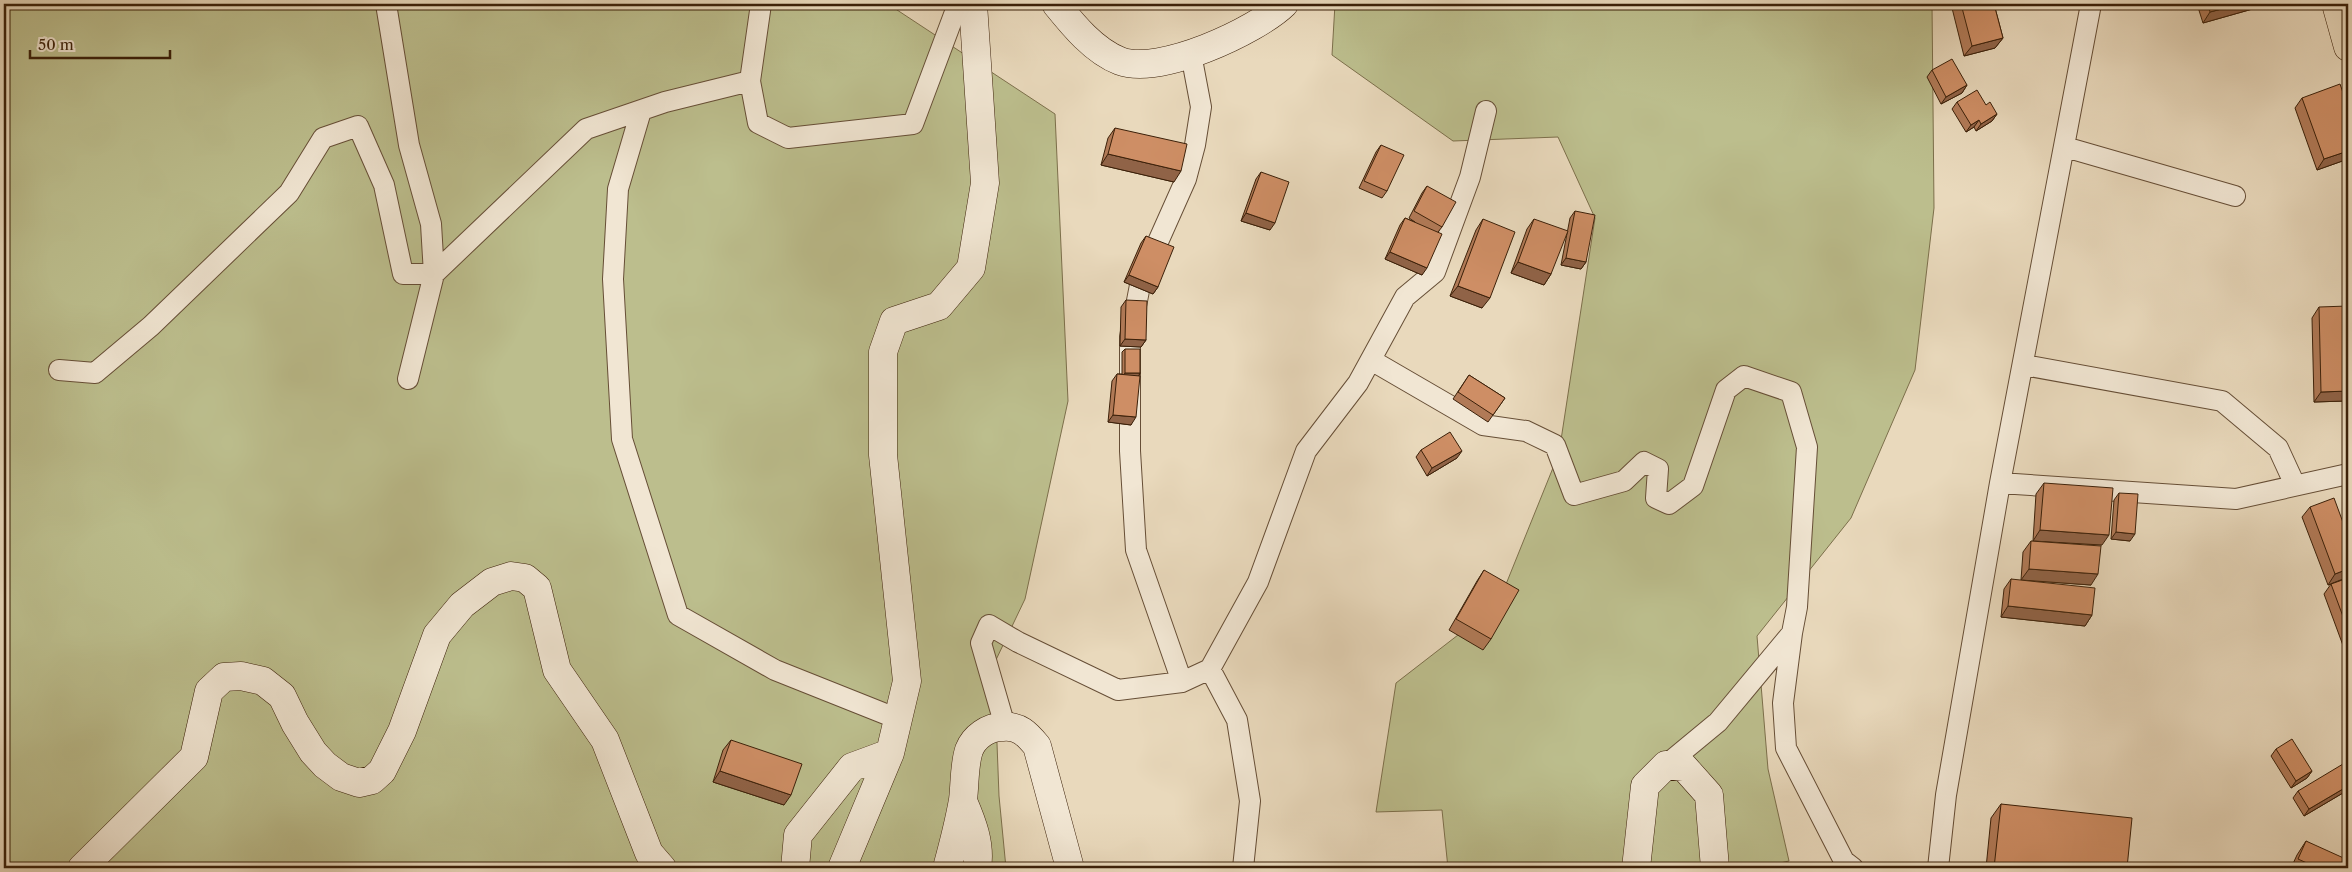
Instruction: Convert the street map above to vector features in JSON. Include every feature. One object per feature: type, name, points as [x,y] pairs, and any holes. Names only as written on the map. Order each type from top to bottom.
[{"type":"main road","points":[[2336,4],[2348,47]]},
{"type":"street","points":[[386,4],[409,144],[430,224],[434,274],[408,378]]},
{"type":"street","points":[[761,4],[750,81],[758,123],[788,138],[913,124],[958,4]]},
{"type":"street","points":[[842,868],[890,753],[907,682],[883,455],[883,352],[894,321],[939,306],[971,268],[985,183],[973,4]]},
{"type":"street","points":[[1056,4],[1082,34],[1103,52],[1122,62],[1140,65],[1160,63],[1191,54],[1257,23],[1284,4]]},
{"type":"street","points":[[1938,868],[1946,795],[2000,483],[2024,365],[2091,4]]},
{"type":"street","points":[[1182,682],[1136,550],[1130,451],[1130,337],[1142,280],[1186,179],[1195,145],[1201,107],[1191,54]]},
{"type":"street","points":[[59,370],[95,373],[151,326],[289,193],[323,138],[358,126],[384,185],[404,274],[434,274],[586,129],[665,102],[750,81]]},
{"type":"street","points":[[641,110],[618,189],[613,279],[622,439],[678,615],[775,670],[898,719]]},
{"type":"street","points":[[1005,726],[981,643],[989,625],[1018,642],[1118,690],[1182,682],[1210,669],[1258,582],[1306,451],[1358,384],[1405,297],[1434,272],[1470,177],[1486,110]]},
{"type":"street","points":[[2065,147],[2235,196]]},
{"type":"street","points":[[1371,360],[1483,425],[1526,431],[1556,445],[1574,495],[1624,482],[1644,462],[1658,469],[1656,498],[1669,504],[1693,486],[1726,390],[1744,376],[1791,392],[1807,447],[1797,607],[1783,703],[1786,748],[1844,861],[1853,868]]},
{"type":"street","points":[[2024,365],[2222,401],[2278,448],[2295,486]]},
{"type":"street","points":[[2000,483],[2236,499],[2348,474]]},
{"type":"street","points":[[82,868],[194,757],[209,691],[224,677],[241,676],[263,681],[282,696],[304,738],[325,765],[341,777],[359,783],[372,780],[382,772],[402,731],[437,635],[462,605],[492,582],[511,576],[525,578],[537,588],[557,670],[605,740],[649,853],[662,868]]},
{"type":"street","points":[[1636,868],[1645,786],[1666,765],[1718,722],[1792,633]]},
{"type":"street","points":[[1210,669],[1237,720],[1239,729],[1250,801],[1243,868]]},
{"type":"street","points":[[947,868],[962,801],[969,750],[975,740],[984,732],[994,727],[1005,726],[1015,727],[1023,731],[1037,746],[1070,868]]},
{"type":"street","points":[[795,868],[798,835],[852,767],[890,753]]},
{"type":"street","points":[[1666,765],[1684,767],[1709,795],[1715,868]]},
{"type":"street","points":[[962,801],[976,835],[978,851],[977,868]]},
{"type":"green space","points":[[4,4],[888,4],[1055,114],[1068,401],[1025,599],[994,664],[999,796],[1006,868],[4,868]]},
{"type":"green space","points":[[1335,4],[1932,4],[1934,208],[1915,370],[1851,518],[1757,636],[1768,769],[1789,861],[1758,868],[1448,868],[1442,810],[1376,812],[1396,683],[1498,604],[1559,453],[1595,218],[1558,137],[1453,141],[1332,55]]},
{"type":"building","points":[[1961,4],[1994,4],[2003,38],[1972,46]]},
{"type":"building","points":[[2208,4],[2241,4],[2210,12]]},
{"type":"building","points":[[1952,59],[1967,85],[1946,97],[1932,70]]},
{"type":"building","points":[[2340,84],[2348,107],[2348,151],[2324,159],[2302,98]]},
{"type":"building","points":[[1977,90],[1986,105],[1990,102],[1997,114],[1981,124],[1979,120],[1971,125],[1957,102]]},
{"type":"building","points":[[1115,128],[1187,144],[1181,171],[1108,154]]},
{"type":"building","points":[[1381,145],[1404,155],[1387,191],[1364,181]]},
{"type":"building","points":[[1261,172],[1289,182],[1275,223],[1246,213]]},
{"type":"building","points":[[1427,186],[1456,202],[1442,227],[1414,211]]},
{"type":"building","points":[[1575,211],[1595,215],[1586,262],[1566,258]]},
{"type":"building","points":[[1405,218],[1442,234],[1427,268],[1390,252]]},
{"type":"building","points":[[1483,219],[1515,232],[1490,298],[1458,286]]},
{"type":"building","points":[[1534,219],[1568,231],[1551,274],[1518,262]]},
{"type":"building","points":[[1146,236],[1174,247],[1158,287],[1129,275]]},
{"type":"building","points":[[1126,300],[1147,301],[1146,340],[1125,339]]},
{"type":"building","points":[[2348,306],[2348,391],[2321,392],[2319,307]]},
{"type":"building","points":[[1125,349],[1140,349],[1140,373],[1125,373]]},
{"type":"building","points":[[1117,374],[1140,376],[1136,417],[1113,415]]},
{"type":"building","points":[[1469,375],[1505,398],[1493,415],[1458,392]]},
{"type":"building","points":[[1450,432],[1462,451],[1432,468],[1421,450]]},
{"type":"building","points":[[2044,483],[2113,488],[2109,535],[2040,530]]},
{"type":"building","points":[[2119,493],[2138,494],[2135,534],[2116,532]]},
{"type":"building","points":[[2334,498],[2348,536],[2348,569],[2335,574],[2310,507]]},
{"type":"building","points":[[2031,541],[2101,546],[2098,574],[2029,569]]},
{"type":"building","points":[[1484,570],[1519,590],[1491,639],[1456,619]]},
{"type":"building","points":[[2348,578],[2348,630],[2331,584]]},
{"type":"building","points":[[2011,579],[2095,588],[2092,615],[2008,606]]},
{"type":"building","points":[[2292,739],[2312,771],[2296,781],[2276,749]]},
{"type":"building","points":[[731,740],[802,764],[791,795],[720,771]]},
{"type":"building","points":[[2343,764],[2348,773],[2348,786],[2309,809],[2298,791]]},
{"type":"building","points":[[2001,804],[2132,818],[2127,868],[1994,868]]},
{"type":"building","points":[[2306,841],[2348,860],[2348,868],[2318,868],[2298,859]]}]
